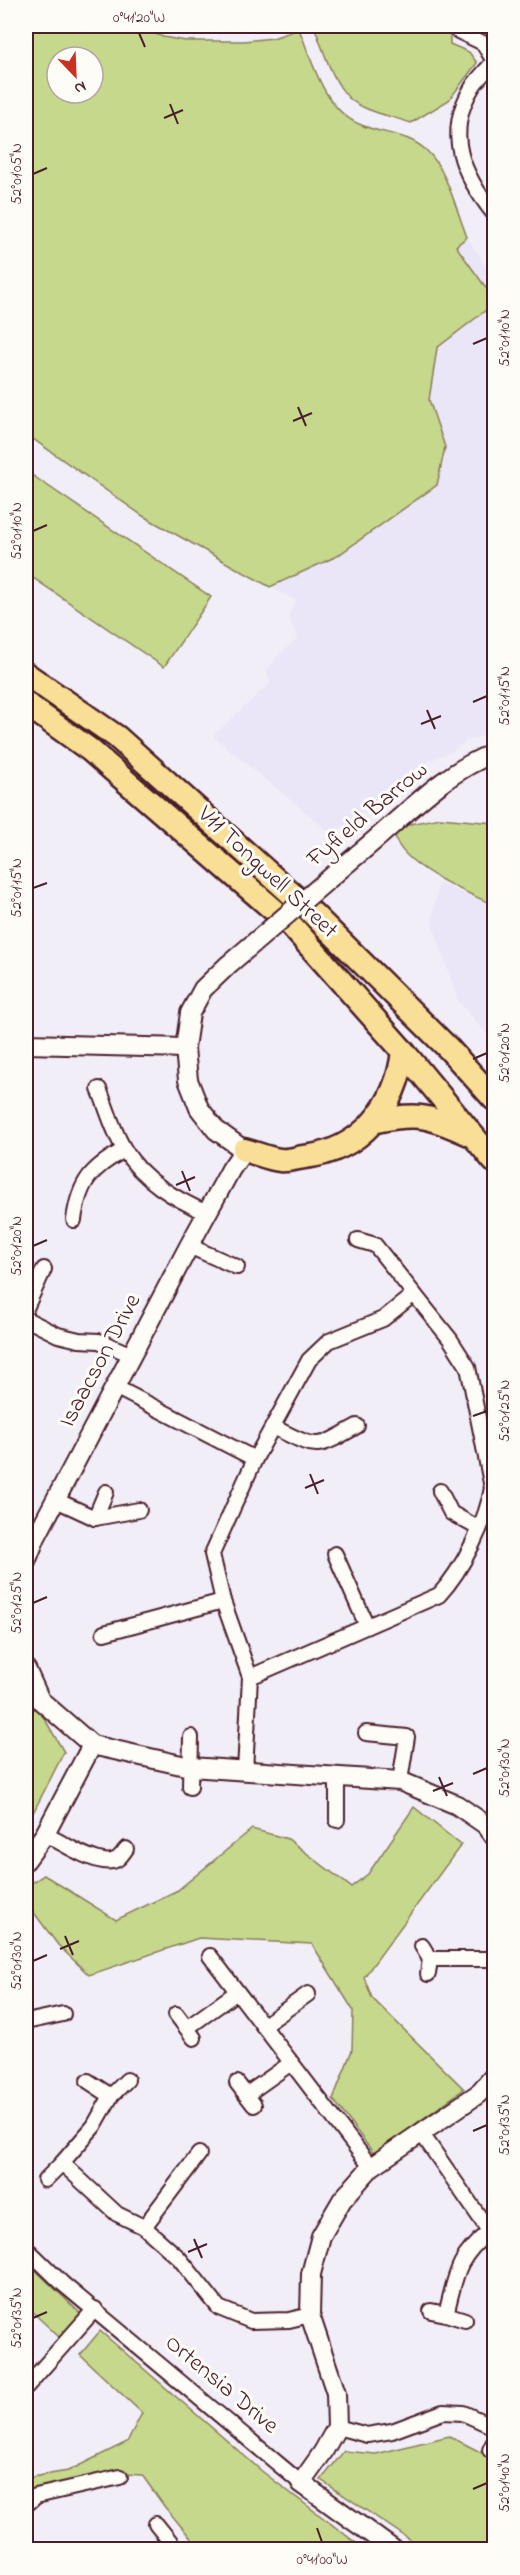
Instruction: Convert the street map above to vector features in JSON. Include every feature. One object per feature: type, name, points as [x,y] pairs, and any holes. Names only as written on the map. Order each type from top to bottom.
[{"type":"highway","name":"V11 Tongwell Street","points":[[26,674],[117,737],[304,905],[449,1048],[492,1094]]},
{"type":"highway","name":"V11 Tongwell Street","points":[[26,704],[90,750],[290,924],[403,1051],[495,1161]]},
{"type":"highway","points":[[244,1150],[281,1160],[325,1155],[354,1140],[375,1121],[391,1096],[402,1062],[403,1051]]},
{"type":"highway","points":[[375,1121],[406,1115],[437,1119],[476,1137]]},
{"type":"street","points":[[458,31],[483,43],[495,61],[474,86],[463,107],[459,140],[464,168],[475,189],[495,214]]},
{"type":"street","name":"Fyfield Barrow","points":[[244,1150],[216,1130],[199,1108],[188,1080],[185,1048],[190,1013],[204,990],[228,965],[444,780],[473,761],[495,753]]},
{"type":"street","points":[[26,1044],[185,1048]]},
{"type":"street","points":[[99,1089],[124,1149],[147,1177],[180,1201],[207,1214]]},
{"type":"street","points":[[74,1220],[76,1199],[90,1173],[101,1162],[124,1149]]},
{"type":"street","name":"Isaacson Drive","points":[[26,1562],[31,1535],[56,1500],[189,1246],[244,1150]]},
{"type":"street","points":[[250,1677],[439,1596],[453,1581],[488,1507],[492,1488],[468,1366],[450,1339],[375,1245],[358,1240]]},
{"type":"street","points":[[189,1246],[237,1267]]},
{"type":"street","points":[[26,1308],[44,1269]]},
{"type":"street","points":[[245,1771],[250,1677],[223,1601],[212,1554],[255,1459],[309,1360],[329,1341],[383,1319],[414,1294]]},
{"type":"street","points":[[26,1319],[58,1335],[79,1340],[99,1341],[132,1355]]},
{"type":"street","points":[[115,1387],[255,1459]]},
{"type":"street","points":[[273,1427],[310,1445],[323,1445],[357,1426]]},
{"type":"street","points":[[440,1491],[451,1513],[478,1528]]},
{"type":"street","points":[[95,1518],[106,1492]]},
{"type":"street","points":[[56,1500],[95,1518],[139,1510]]},
{"type":"street","points":[[335,1554],[367,1626]]},
{"type":"street","points":[[104,1633],[116,1624],[223,1601]]},
{"type":"street","points":[[26,1669],[40,1700],[92,1745],[190,1767],[399,1781],[457,1805],[492,1826]]},
{"type":"street","points":[[366,1733],[407,1737],[399,1781]]},
{"type":"street","points":[[190,1787],[191,1737]]},
{"type":"street","points":[[26,1860],[45,1834],[92,1745]]},
{"type":"street","points":[[337,1777],[338,1820]]},
{"type":"street","points":[[45,1834],[98,1860],[113,1862],[126,1849]]},
{"type":"street","points":[[422,1946],[430,1959],[428,1974]]},
{"type":"street","points":[[210,1956],[371,2167]]},
{"type":"street","points":[[430,1959],[495,1959]]},
{"type":"street","points":[[176,2014],[190,2033],[237,1992]]},
{"type":"street","points":[[263,2026],[308,1994]]},
{"type":"street","points":[[26,2022],[63,2014]]},
{"type":"street","points":[[237,2083],[250,2100],[291,2063]]},
{"type":"street","points":[[300,2482],[323,2452],[337,2427],[336,2393],[310,2315],[311,2274],[321,2236],[342,2200],[371,2167],[478,2094],[495,2076]]},
{"type":"street","points":[[45,2180],[94,2126],[111,2096],[128,2080]]},
{"type":"street","points":[[88,2081],[111,2096]]},
{"type":"street","points":[[422,2134],[492,2235],[468,2249],[459,2263],[446,2314]]},
{"type":"street","points":[[144,2227],[199,2154]]},
{"type":"street","points":[[62,2163],[117,2214],[144,2227],[179,2258],[219,2308],[251,2321],[289,2320],[310,2315]]},
{"type":"street","name":"Ortensia Drive","points":[[26,2248],[300,2482],[394,2550]]},
{"type":"street","points":[[26,2387],[95,2309]]},
{"type":"street","points":[[430,2311],[465,2320]]},
{"type":"street","points":[[337,2427],[367,2435],[392,2431],[443,2412],[462,2414],[495,2427]]},
{"type":"street","points":[[26,2505],[36,2496],[120,2477]]},
{"type":"street","points":[[156,2524],[177,2550]]},
{"type":"shaded area","points":[[26,26],[137,26],[163,37],[186,41],[244,41],[273,38],[299,29],[320,81],[331,100],[345,115],[359,124],[410,138],[428,151],[463,231],[494,279],[494,732],[466,741],[454,750],[422,764],[349,823],[331,833],[213,736],[270,683],[267,670],[277,657],[298,638],[288,616],[296,601],[143,516],[26,434]]},
{"type":"shaded area","points":[[439,883],[494,907],[494,1042],[458,1001],[432,922]]},
{"type":"green space","points":[[26,26],[137,26],[163,37],[186,41],[244,41],[273,38],[299,29],[321,83],[336,107],[359,124],[418,144],[433,158],[445,178],[467,237],[456,246],[494,299],[494,304],[437,348],[429,400],[445,447],[437,485],[337,556],[270,587],[143,516],[26,434]]},
{"type":"green space","points":[[314,26],[450,26],[450,44],[469,52],[477,63],[449,100],[411,123],[370,110],[349,98],[332,73]]},
{"type":"green space","points":[[26,471],[211,597],[164,667],[26,573]]},
{"type":"green space","points":[[440,818],[494,823],[494,905],[437,877],[408,857],[399,846],[395,835],[405,825]]},
{"type":"green space","points":[[26,1687],[64,1752],[33,1813],[26,1818]]},
{"type":"green space","points":[[414,1807],[461,1845],[364,1977],[372,1998],[464,2089],[374,2154],[333,2099],[352,2050],[353,2010],[312,1944],[199,1938],[89,1975],[58,1945],[26,1902],[26,1887],[44,1875],[116,1920],[178,1890],[252,1829],[288,1839],[351,1887],[368,1874]]},
{"type":"green space","points":[[26,2261],[81,2314],[60,2338],[26,2306]]},
{"type":"green space","points":[[100,2331],[263,2472],[364,2549],[200,2549],[164,2506],[142,2475],[107,2473],[26,2497],[26,2478],[68,2471],[127,2442],[142,2413],[80,2355]]},
{"type":"green space","points":[[449,2436],[494,2459],[494,2537],[487,2549],[424,2549],[321,2480],[344,2451],[376,2454]]}]
